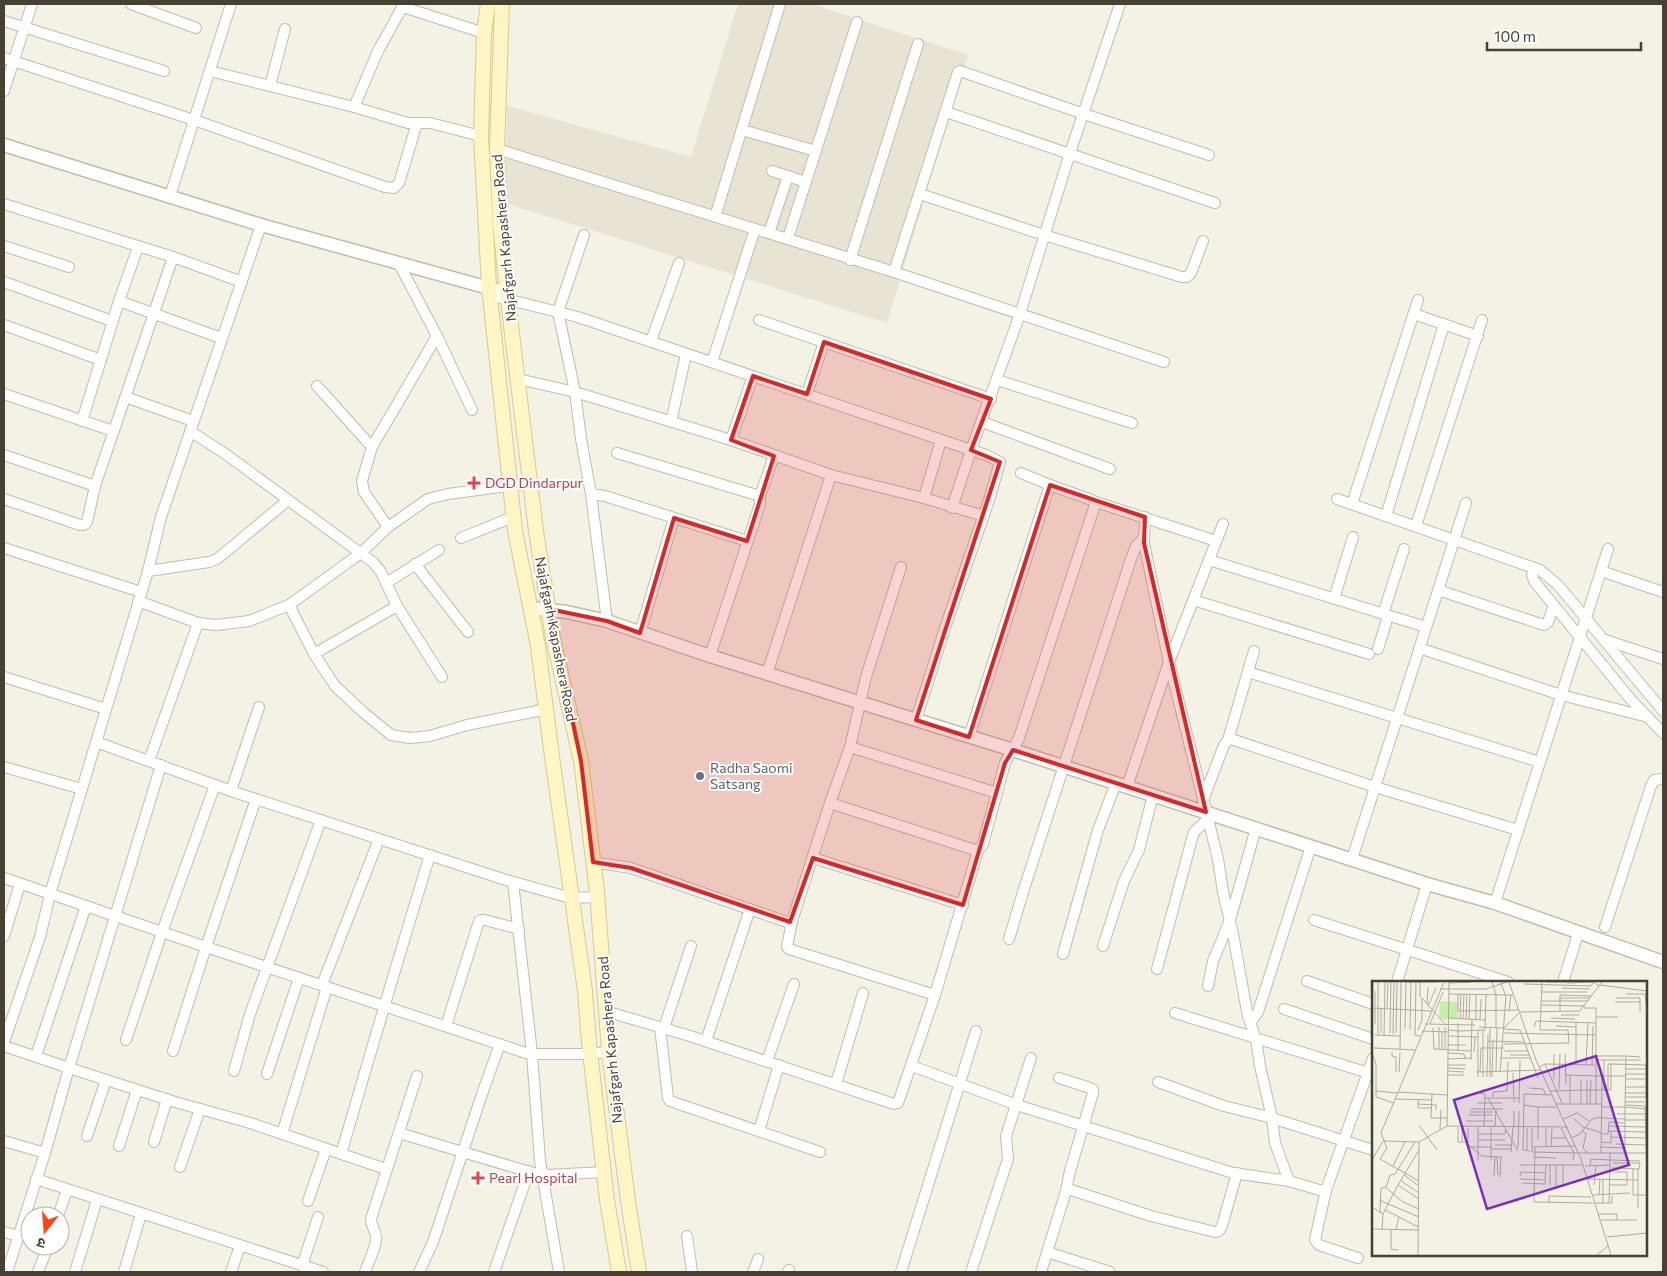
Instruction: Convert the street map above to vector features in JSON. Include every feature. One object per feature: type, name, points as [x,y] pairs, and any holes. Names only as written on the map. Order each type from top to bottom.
[{"type":"main road","name":"Najafgarh Kapashera Road","points":[[488,4],[484,33],[481,136],[489,291],[514,531],[532,608],[547,709],[585,992],[590,1054],[604,1172],[619,1272]]},
{"type":"main road","name":"Najafgarh Kapashera Road","points":[[502,4],[497,149],[500,223],[507,296],[536,531],[553,638],[582,761],[597,897],[609,1052],[626,1192],[639,1272]]},
{"type":"main road","points":[[482,106],[498,108]]},
{"type":"street","points":[[4,91],[8,59],[24,27],[32,4]]},
{"type":"street","points":[[131,4],[196,28]]},
{"type":"street","points":[[170,196],[231,4]]},
{"type":"street","points":[[715,217],[780,4]]},
{"type":"street","points":[[952,508],[1020,314],[1070,153],[1120,4]]},
{"type":"street","points":[[354,107],[378,52],[403,5],[484,33]]},
{"type":"street","points":[[4,21],[164,71]]},
{"type":"street","points":[[788,238],[857,22]]},
{"type":"street","points":[[270,86],[285,29]]},
{"type":"street","points":[[850,260],[918,44]]},
{"type":"street","points":[[8,59],[194,120],[386,187],[394,188],[399,183],[417,123]]},
{"type":"street","points":[[210,71],[354,107],[408,123],[430,123],[481,136]]},
{"type":"street","points":[[894,272],[958,72],[960,71],[1209,155]]},
{"type":"street","points":[[946,112],[1214,203]]},
{"type":"street","points":[[742,130],[816,152]]},
{"type":"street","points":[[4,145],[261,225],[398,262],[651,341],[971,450],[1000,462],[984,516],[945,628],[916,720]]},
{"type":"street","points":[[497,149],[788,238],[1164,362]]},
{"type":"street","points":[[772,171],[806,182]]},
{"type":"street","points":[[769,233],[788,176]]},
{"type":"street","points":[[920,194],[1182,278],[1187,277],[1191,273],[1203,241]]},
{"type":"street","points":[[4,204],[173,257],[242,282]]},
{"type":"street","points":[[4,1042],[40,937],[50,894],[148,571],[161,517],[261,225]]},
{"type":"street","points":[[712,362],[755,229]]},
{"type":"street","points":[[584,235],[558,312],[575,392],[591,494],[607,622]]},
{"type":"street","points":[[4,246],[69,267]]},
{"type":"street","points":[[82,421],[112,321],[138,247]]},
{"type":"street","points":[[4,498],[80,525],[84,525],[87,522],[95,486],[112,431],[173,257]]},
{"type":"street","points":[[398,262],[437,336],[472,410]]},
{"type":"street","points":[[651,341],[679,263]]},
{"type":"street","points":[[4,282],[112,321]]},
{"type":"street","points":[[1352,504],[1418,300]]},
{"type":"street","points":[[119,301],[221,338]]},
{"type":"street","points":[[1414,314],[1478,336]]},
{"type":"street","points":[[759,320],[990,399]]},
{"type":"street","points":[[1416,526],[1482,320]]},
{"type":"street","points":[[1386,516],[1444,324]]},
{"type":"street","points":[[4,325],[101,360]]},
{"type":"street","points":[[388,526],[364,492],[364,474],[372,447],[437,336]]},
{"type":"street","points":[[807,394],[824,342]]},
{"type":"street","points":[[671,422],[686,354]]},
{"type":"street","points":[[731,440],[753,376]]},
{"type":"street","points":[[518,379],[575,392],[731,440],[831,475],[924,498],[952,508],[984,516]]},
{"type":"street","points":[[997,380],[1132,423]]},
{"type":"street","points":[[317,386],[372,447]]},
{"type":"street","points":[[4,394],[112,431]]},
{"type":"street","points":[[125,398],[192,426],[287,501],[374,563],[397,606],[442,677]]},
{"type":"street","points":[[982,422],[1110,469]]},
{"type":"street","points":[[924,498],[940,440]]},
{"type":"street","points":[[617,453],[760,496]]},
{"type":"street","points":[[4,454],[95,486]]},
{"type":"street","points":[[710,656],[774,456]]},
{"type":"street","points":[[1021,473],[1093,501],[1216,541]]},
{"type":"street","points":[[767,674],[831,475]]},
{"type":"street","points":[[4,548],[140,597],[198,622],[216,625],[249,622],[289,606],[361,553],[388,526],[419,504],[436,496],[530,483]]},
{"type":"street","points":[[969,737],[1050,485]]},
{"type":"street","points":[[591,494],[605,496],[747,541]]},
{"type":"street","points":[[1337,499],[1455,539],[1548,575],[1558,584],[1663,711]]},
{"type":"street","points":[[148,571],[209,562],[217,559],[287,501]]},
{"type":"street","points":[[606,1011],[706,1041],[894,1104],[898,1103],[935,996],[978,851],[983,844],[1005,763],[1020,738],[1094,508],[1093,501]]},
{"type":"street","points":[[1352,859],[1466,503]]},
{"type":"street","points":[[461,538],[513,517]]},
{"type":"street","points":[[1145,517],[1143,539],[1169,662],[1218,859],[1250,1022],[1256,1039],[1272,1118],[1274,1143],[1289,1181]]},
{"type":"street","points":[[640,633],[674,518]]},
{"type":"street","points":[[1063,954],[1098,830],[1121,785],[1222,524]]},
{"type":"street","points":[[1334,599],[1353,537]]},
{"type":"street","points":[[1008,939],[1130,558],[1136,546],[1143,539]]},
{"type":"street","points":[[1193,600],[1373,652],[1386,615],[1404,549]]},
{"type":"street","points":[[1494,904],[1608,549]]},
{"type":"street","points":[[386,583],[439,550]]},
{"type":"street","points":[[1209,560],[1426,628]]},
{"type":"street","points":[[415,564],[468,632]]},
{"type":"street","points":[[901,567],[869,668],[850,747],[792,922],[787,947],[935,996]]},
{"type":"street","points":[[1534,568],[1532,578],[1580,638],[1663,733]]},
{"type":"street","points":[[1601,571],[1663,592]]},
{"type":"street","points":[[1438,590],[1544,625],[1548,622],[1554,605]]},
{"type":"street","points":[[289,606],[314,654],[335,686],[391,735],[410,738],[430,736],[467,725],[547,709]]},
{"type":"street","points":[[314,654],[397,606]]},
{"type":"street","points":[[532,608],[549,609],[607,622],[1494,904],[1663,962]]},
{"type":"street","points":[[149,761],[198,622]]},
{"type":"street","points":[[1603,640],[1663,659]]},
{"type":"street","points":[[1420,648],[1562,695],[1648,717]]},
{"type":"street","points":[[1157,969],[1193,835],[1205,811],[1254,651]]},
{"type":"street","points":[[1248,672],[1540,762]]},
{"type":"street","points":[[4,677],[106,709]]},
{"type":"street","points":[[231,791],[259,708]]},
{"type":"street","points":[[1228,740],[1234,740],[1375,787],[1518,830]]},
{"type":"street","points":[[96,742],[231,791],[514,882],[571,898],[597,897]]},
{"type":"street","points":[[850,747],[997,793]]},
{"type":"street","points":[[7,1272],[45,1153],[161,765]]},
{"type":"street","points":[[4,767],[82,790]]},
{"type":"street","points":[[1605,927],[1654,780],[1663,779]]},
{"type":"street","points":[[126,1040],[214,785]]},
{"type":"street","points":[[1103,946],[1124,881],[1139,850],[1153,796]]},
{"type":"street","points":[[173,1051],[256,799]]},
{"type":"street","points":[[830,803],[978,851]]},
{"type":"street","points":[[234,1071],[250,1014],[320,820]]},
{"type":"street","points":[[1208,986],[1216,952],[1230,920],[1256,828]]},
{"type":"street","points":[[282,1134],[325,986],[379,839]]},
{"type":"street","points":[[1250,1022],[1258,1012],[1311,846]]},
{"type":"street","points":[[341,1154],[393,974],[430,855]]},
{"type":"street","points":[[813,858],[963,905]]},
{"type":"street","points":[[593,862],[631,868],[792,922]]},
{"type":"street","points":[[4,878],[268,968],[532,1054],[590,1054],[609,1052]]},
{"type":"street","points":[[514,882],[532,1054],[540,1161],[559,1272]]},
{"type":"street","points":[[4,936],[20,884]]},
{"type":"street","points":[[1397,981],[1427,884]]},
{"type":"street","points":[[36,1056],[86,906]]},
{"type":"street","points":[[706,1041],[750,909]]},
{"type":"street","points":[[446,1026],[479,921],[485,920],[519,929]]},
{"type":"street","points":[[1314,920],[1505,981]]},
{"type":"street","points":[[1563,981],[1578,934]]},
{"type":"street","points":[[691,946],[662,1028],[668,1098],[670,1101],[820,1152]]},
{"type":"street","points":[[267,1074],[299,978]]},
{"type":"street","points":[[1307,981],[1372,1004]]},
{"type":"street","points":[[767,1061],[794,984]]},
{"type":"street","points":[[836,1084],[863,993]]},
{"type":"street","points":[[1284,1009],[1372,1039]]},
{"type":"street","points":[[1175,1013],[1371,1073],[1343,1140],[1326,1192],[1316,1237],[1316,1243],[1358,1258]]},
{"type":"street","points":[[901,1272],[976,1031]]},
{"type":"street","points":[[419,1272],[433,1242],[500,1044]]},
{"type":"street","points":[[4,1046],[386,1169]]},
{"type":"street","points":[[971,1272],[1008,1159],[1006,1136],[1031,1058]]},
{"type":"street","points":[[759,1132],[779,1065]]},
{"type":"street","points":[[912,1066],[1017,1104],[1171,1154],[1237,1173],[1289,1181],[1326,1192]]},
{"type":"street","points":[[365,1272],[376,1239],[371,1219],[418,1076]]},
{"type":"street","points":[[1041,1272],[1066,1191],[1093,1090],[1059,1078]]},
{"type":"street","points":[[87,1136],[106,1080]]},
{"type":"street","points":[[1158,1082],[1224,1106],[1272,1118],[1372,1150]]},
{"type":"street","points":[[119,1146],[137,1090]]},
{"type":"street","points":[[154,1142],[167,1100]]},
{"type":"street","points":[[180,1167],[200,1109]]},
{"type":"street","points":[[398,1133],[542,1174],[604,1172]]},
{"type":"street","points":[[4,1141],[45,1153]]},
{"type":"street","points":[[308,1201],[326,1149]]},
{"type":"street","points":[[494,1272],[529,1171]]},
{"type":"street","points":[[1066,1191],[1070,1190],[1151,1216],[1215,1232],[1219,1231],[1222,1226],[1237,1173]]},
{"type":"street","points":[[36,1179],[240,1246],[296,1267],[323,1272]]},
{"type":"street","points":[[61,1206],[67,1190]]},
{"type":"street","points":[[75,1272],[97,1200]]},
{"type":"street","points":[[124,1272],[141,1214]]},
{"type":"street","points":[[296,1267],[318,1217]]},
{"type":"street","points":[[4,1232],[19,1236]]},
{"type":"street","points":[[687,1236],[692,1272]]},
{"type":"street","points":[[231,1272],[240,1246]]},
{"type":"street","points":[[1047,1252],[1110,1272]]},
{"type":"street","points":[[38,1272],[44,1256]]},
{"type":"street","points":[[754,1272],[758,1260]]},
{"type":"highlighted area","points":[[824,342],[991,399],[971,450],[1000,462],[916,720],[969,737],[1050,485],[1145,517],[1144,543],[1206,812],[1013,750],[1005,763],[963,905],[813,858],[790,922],[631,868],[593,862],[581,761],[549,609],[607,621],[640,633],[674,518],[747,541],[774,456],[731,440],[753,376],[807,394]]},
{"type":"shaded area","points":[[738,4],[812,4],[968,55],[887,323],[505,203],[507,106],[691,157]]},
{"type":"place","name":"DGD Dindarpur","points":[[474,483]]},
{"type":"place","name":"Radha Saomi Satsang","points":[[700,776]]},
{"type":"place","name":"Pearl Hospital","points":[[478,1178]]}]
